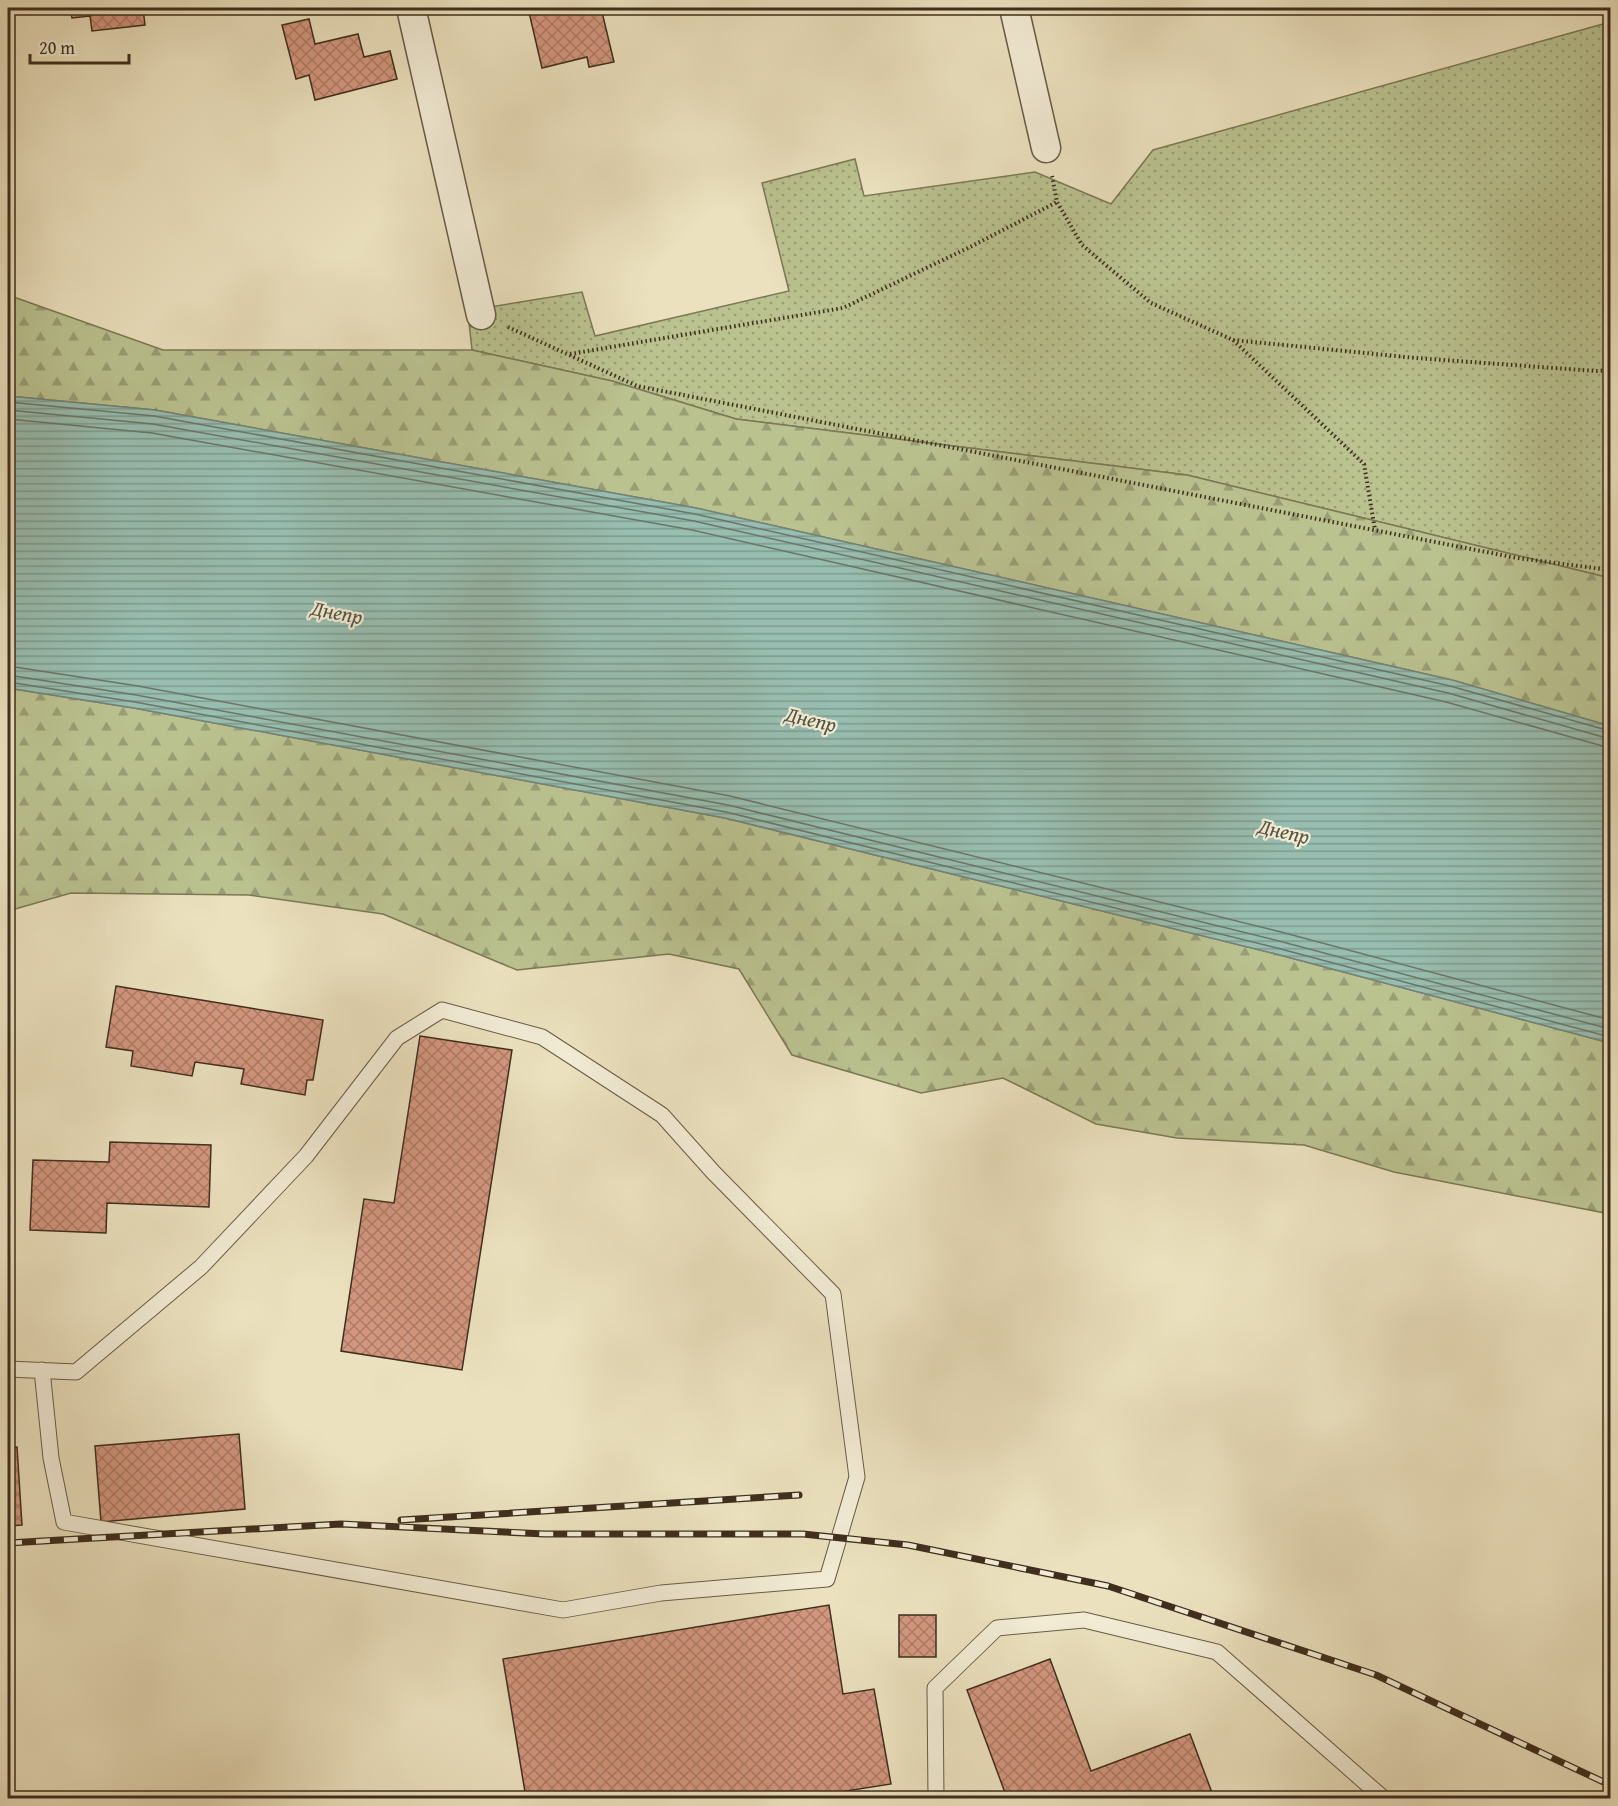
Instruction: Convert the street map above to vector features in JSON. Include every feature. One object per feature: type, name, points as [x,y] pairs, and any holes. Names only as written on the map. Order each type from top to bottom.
[{"type":"street","points":[[411,8],[481,315]]},
{"type":"street","points":[[1014,8],[1046,148]]},
{"type":"lane","points":[[8,1368],[42,1370],[76,1372],[201,1267],[306,1156],[396,1038],[442,1010],[542,1037],[662,1115],[713,1172],[833,1294],[857,1477],[827,1579],[661,1593],[562,1610],[64,1522],[51,1458],[42,1370]]},
{"type":"lane","points":[[936,1798],[934,1688],[997,1628],[1084,1620],[1217,1652],[1383,1798]]},
{"type":"path","points":[[1046,148],[1057,202],[1082,245],[1151,303],[1233,340],[1416,358],[1596,371],[1611,370]]},
{"type":"path","points":[[569,354],[843,308],[1057,202]]},
{"type":"path","points":[[481,315],[637,386],[1517,558],[1611,570]]},
{"type":"path","points":[[1233,340],[1364,464],[1375,530]]},
{"type":"green space","points":[[1610,22],[1610,578],[1187,475],[736,419],[612,381],[472,350],[469,323],[496,319],[490,307],[582,292],[595,336],[789,291],[762,183],[855,159],[864,196],[1035,172],[1111,204],[1153,150]]},
{"type":"green space","points":[[8,295],[163,350],[472,350],[612,381],[736,419],[1187,475],[1610,578],[1610,726],[1452,680],[696,508],[155,410],[8,396]]},
{"type":"green space","points":[[8,688],[134,708],[725,818],[1276,954],[1610,1043],[1610,1214],[1394,1172],[1304,1145],[1177,1138],[1096,1124],[1003,1078],[921,1093],[792,1055],[739,969],[669,954],[517,970],[383,914],[249,895],[71,893],[8,911]]},
{"type":"water","name":"Днепр","points":[[8,396],[155,410],[696,508],[1452,680],[1610,726],[1610,1043],[1276,954],[725,818],[134,708],[8,688]]},
{"type":"building","points":[[70,8],[143,8],[145,25],[92,31],[90,16],[72,18]]},
{"type":"building","points":[[185,8],[224,8],[186,13]]},
{"type":"building","points":[[528,8],[601,8],[614,62],[589,67],[587,57],[542,68]]},
{"type":"building","points":[[309,19],[315,44],[358,34],[364,57],[390,51],[397,79],[315,100],[309,75],[296,79],[282,25]]},
{"type":"building","points":[[116,986],[323,1020],[313,1080],[307,1080],[305,1095],[241,1084],[244,1069],[195,1062],[192,1076],[131,1066],[133,1051],[106,1047]]},
{"type":"building","points":[[420,1036],[512,1050],[462,1370],[341,1351],[364,1199],[394,1203]]},
{"type":"building","points":[[110,1142],[211,1145],[209,1207],[107,1203],[106,1233],[30,1230],[33,1160],[109,1162]]},
{"type":"building","points":[[239,1434],[245,1509],[101,1522],[95,1446]]},
{"type":"building","points":[[17,1447],[22,1525],[8,1526],[8,1448]]},
{"type":"building","points":[[829,1605],[843,1694],[874,1689],[891,1784],[802,1798],[526,1798],[503,1659]]},
{"type":"building","points":[[899,1615],[936,1615],[936,1657],[899,1657]]},
{"type":"building","points":[[1050,1659],[1091,1771],[1190,1734],[1214,1798],[1007,1798],[967,1690]]},
{"type":"railway","points":[[401,1520],[799,1495]]},
{"type":"railway","points":[[8,1543],[341,1524],[545,1534],[803,1534],[908,1545],[1108,1586],[1376,1675],[1610,1785]]}]
